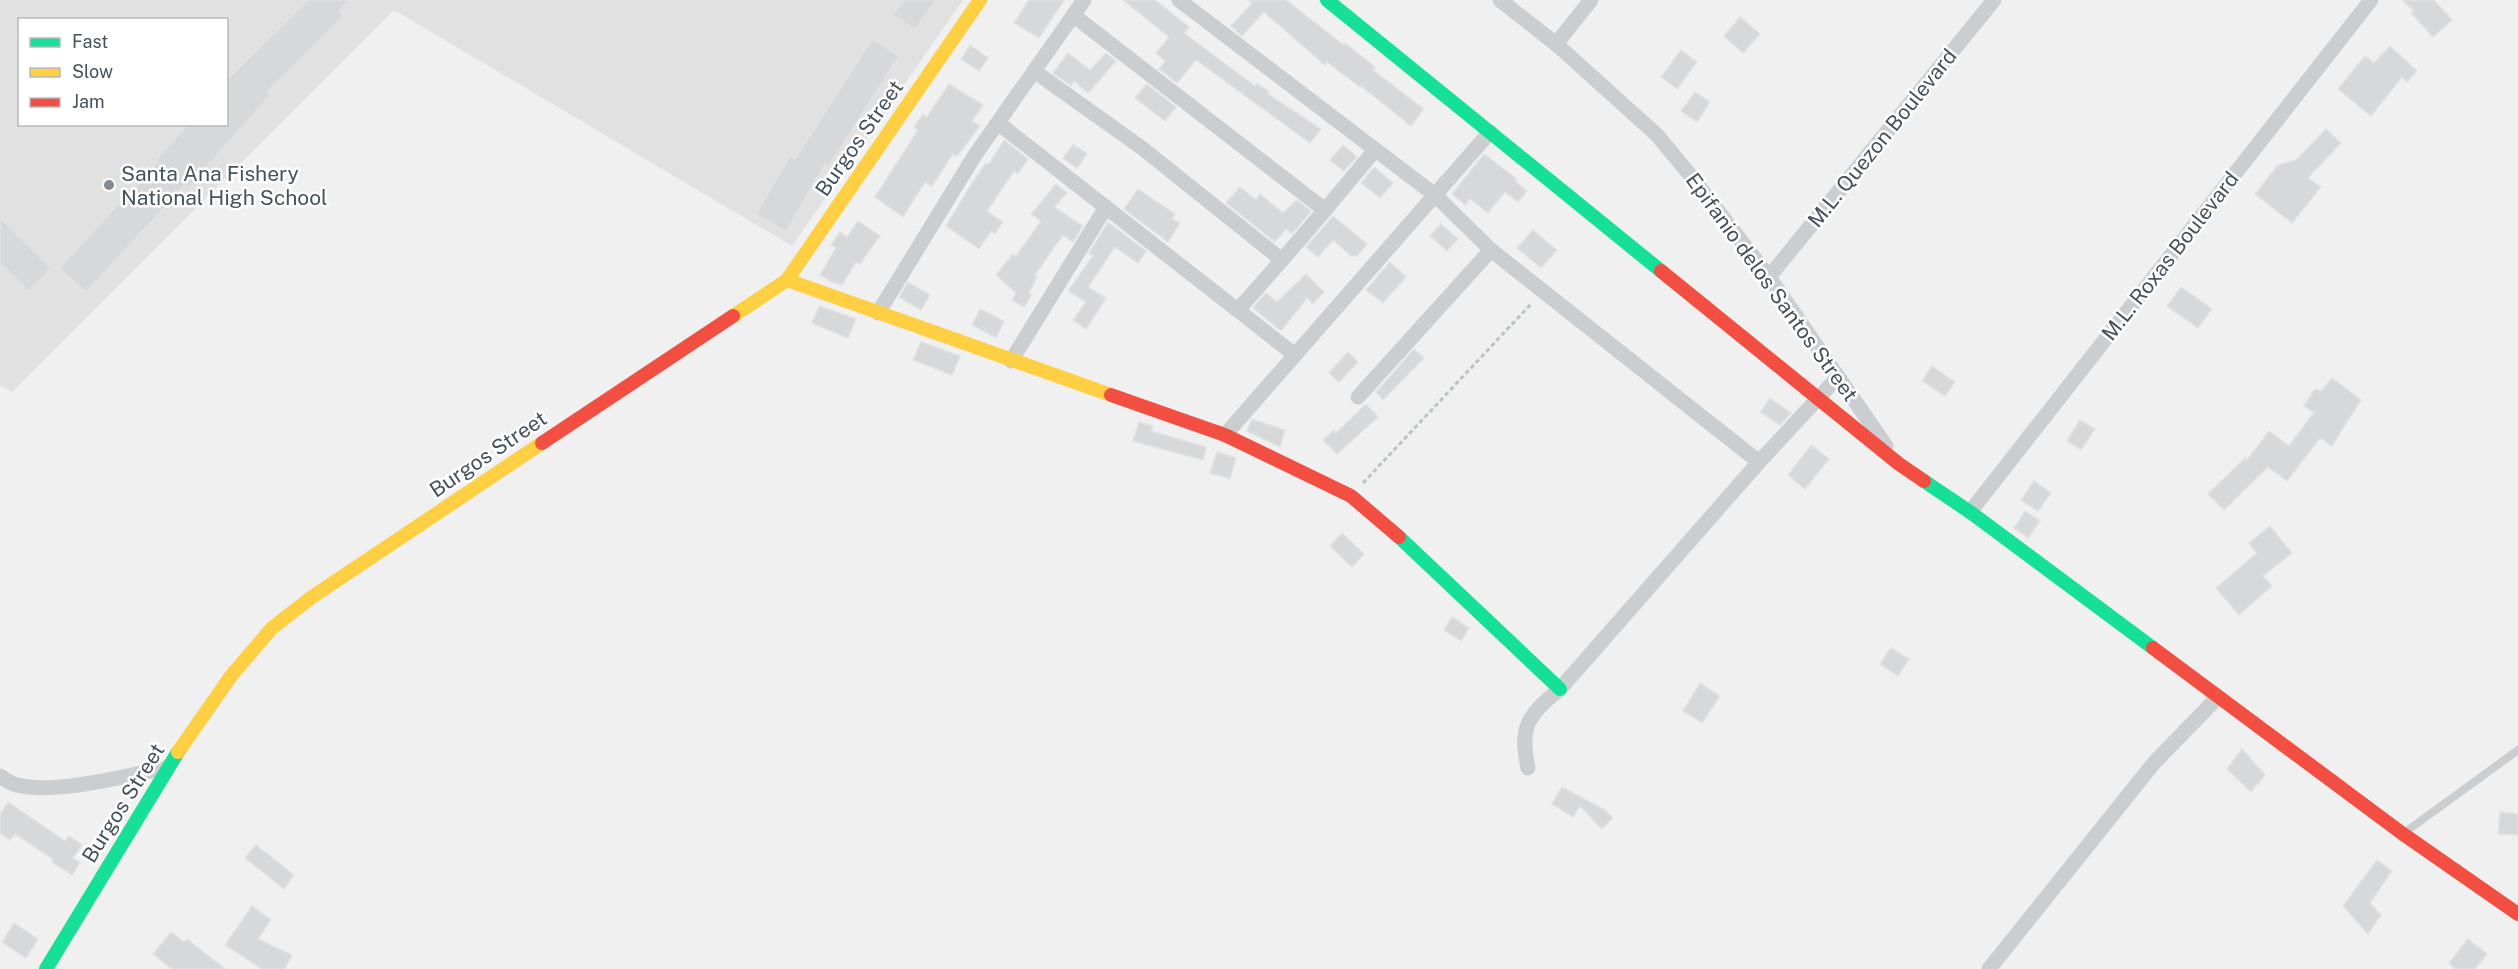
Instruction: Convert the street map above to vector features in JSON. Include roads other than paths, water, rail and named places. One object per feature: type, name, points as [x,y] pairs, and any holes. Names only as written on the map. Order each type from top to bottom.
[{"type":"street","name":"Burgos Street","points":[[46,969],[167,768],[231,676],[266,636],[312,597],[787,280],[980,0]]},
{"type":"street","points":[[878,314],[975,155],[1084,0]]},
{"type":"street","points":[[1179,0],[1435,195],[1491,250],[1759,462]]},
{"type":"street","points":[[1327,0],[1899,464],[1970,512],[2403,834],[2518,914]]},
{"type":"street","name":"Epifanio delos Santos Street","points":[[1500,0],[1556,44],[1657,135],[1695,180],[1769,277],[1899,464]]},
{"type":"street","points":[[1556,44],[1591,0]]},
{"type":"street","name":"M.L. Quezon Boulevard","points":[[1769,277],[1994,0]]},
{"type":"street","name":"M.L. Roxas Boulevard","points":[[1970,512],[2371,0]]},
{"type":"street","points":[[1073,15],[1325,210]]},
{"type":"street","points":[[1034,71],[1142,148],[1282,260]]},
{"type":"street","points":[[998,123],[1295,355]]},
{"type":"street","points":[[1225,435],[1491,132]]},
{"type":"street","points":[[1238,310],[1375,150]]},
{"type":"street","points":[[1011,361],[1106,207]]},
{"type":"street","points":[[1358,398],[1491,250]]},
{"type":"street","points":[[787,280],[1225,435],[1351,496],[1410,547],[1560,689]]},
{"type":"street","points":[[1528,768],[1523,746],[1528,722],[1560,689],[1759,462],[1838,377]]},
{"type":"street","points":[[1989,969],[2153,764],[2218,697]]},
{"type":"street","points":[[0,776],[14,785],[63,786],[167,768]]},
{"type":"lane","points":[[2403,834],[2518,750]]},
{"type":"place","name":"Santa Ana Fishery National High School","points":[[109,185]]}]
